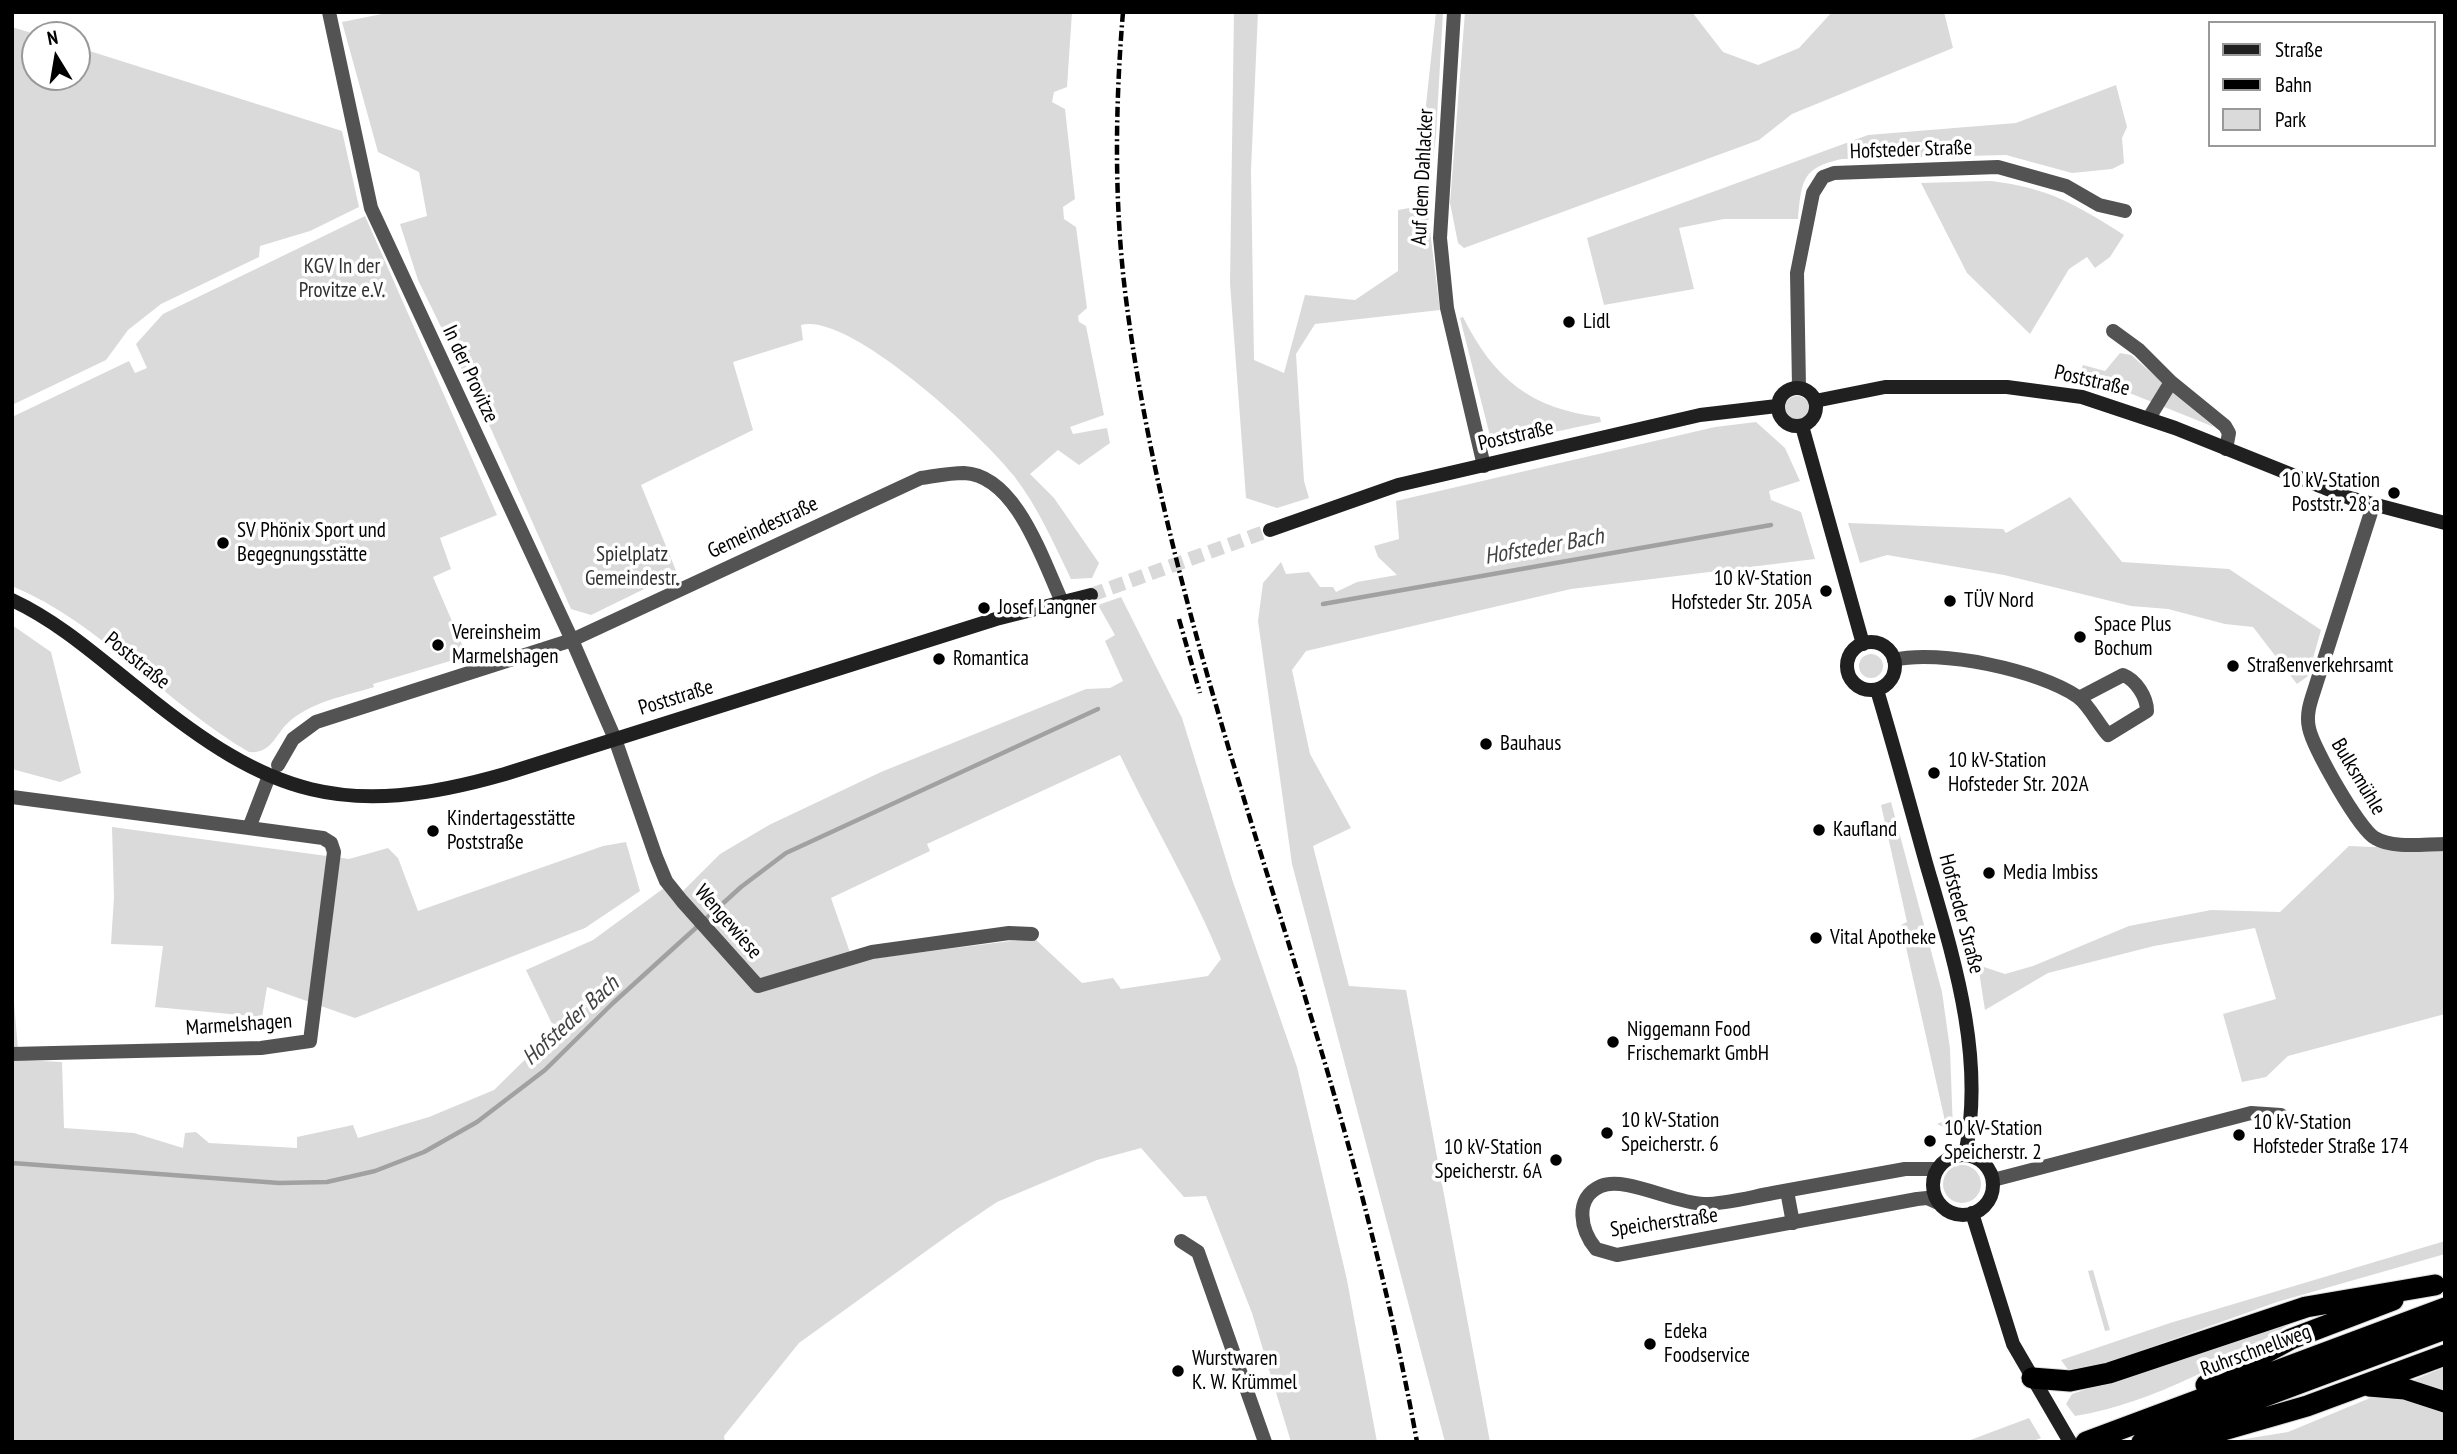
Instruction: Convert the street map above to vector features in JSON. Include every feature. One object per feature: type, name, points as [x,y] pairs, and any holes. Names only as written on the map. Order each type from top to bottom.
[{"type":"highway","points":[[2032,1378],[2070,1381],[2109,1373],[2306,1307],[2440,1284]]},
{"type":"highway","points":[[2116,1430],[2291,1339],[2440,1284]]},
{"type":"highway","name":"Ruhrschnellweg","points":[[2091,1440],[2445,1308]]},
{"type":"highway","points":[[2142,1442],[2445,1329]]},
{"type":"highway","points":[[2182,1442],[2307,1406],[2445,1355]]},
{"type":"highway","points":[[2363,1385],[2405,1389],[2445,1402]]},
{"type":"street","name":"In der Provitze","points":[[329,12],[371,208],[572,640],[615,739]]},
{"type":"street","name":"Auf dem Dahlacker","points":[[1454,12],[1440,239],[1447,309],[1484,466]]},
{"type":"street","name":"Hofsteder Straße","points":[[1799,387],[1797,272],[1813,193],[1823,177],[1834,173],[1998,167],[2066,186],[2099,205],[2125,211]]},
{"type":"street","name":"Poststraße","points":[[2113,331],[2225,426],[2228,433],[2226,449]]},
{"type":"street","name":"Poststraße","points":[[2149,418],[2171,382]]},
{"type":"street","points":[[1799,387],[1809,391],[1815,401],[1814,417],[1802,426],[1783,421],[1777,406],[1786,390],[1799,387]]},
{"type":"street","name":"Poststraße","points":[[1815,401],[1836,394],[1885,387],[2007,387],[2095,399],[2373,506],[2445,523]]},
{"type":"street","name":"Poststraße","points":[[1269,530],[1375,491],[1700,415],[1777,406]]},
{"type":"street","points":[[1802,426],[1863,644]]},
{"type":"street","name":"Gemeindestraße","points":[[274,771],[293,739],[316,722],[572,640],[921,478],[965,473],[982,478],[1000,489],[1015,505],[1063,604]]},
{"type":"street","name":"Bulksmühle","points":[[2373,506],[2314,691],[2308,713],[2309,730],[2315,747],[2365,831],[2388,843],[2445,845]]},
{"type":"street","name":"Poststraße","points":[[12,600],[49,619],[215,748],[337,794],[410,796],[475,782],[996,619],[1091,595]]},
{"type":"street","points":[[1863,644],[1881,645],[1894,660],[1891,678],[1877,690],[1863,689],[1849,676],[1848,659],[1863,644]]},
{"type":"street","points":[[1894,660],[1926,655],[1981,663],[2016,672],[2079,698],[2108,735],[2147,711],[2147,701],[2130,678],[2123,675],[2079,698]]},
{"type":"street","name":"Hofsteder Straße","points":[[1877,690],[1950,942],[1966,1024],[1972,1124],[1965,1155]]},
{"type":"street","name":"Wengewiese","points":[[615,739],[666,881],[758,986],[872,952],[1009,933],[1032,934]]},
{"type":"street","points":[[12,797],[249,828],[274,771]]},
{"type":"street","name":"Marmelshagen","points":[[12,1054],[261,1048],[310,1041],[334,852],[331,843],[323,838],[249,828]]},
{"type":"street","points":[[1993,1180],[2251,1113],[2281,1115]]},
{"type":"street","points":[[1965,1155],[1983,1162],[1993,1180],[1987,1204],[1972,1213],[1954,1214],[1938,1203],[1932,1188],[1936,1169],[1948,1158],[1965,1155]]},
{"type":"street","name":"Speicherstraße","points":[[1936,1169],[1905,1169],[1705,1204],[1660,1197],[1622,1183],[1607,1184],[1591,1192],[1584,1202],[1582,1217],[1585,1231],[1596,1250],[1616,1255],[1917,1199],[1927,1198],[1938,1203]]},
{"type":"street","points":[[1787,1191],[1793,1223]]},
{"type":"street","points":[[1972,1213],[2013,1344],[2070,1442]]},
{"type":"street","points":[[1181,1241],[1198,1252],[1265,1442]]},
{"type":"green space","name":"Spielplatz Gemeindestr.","points":[[392,12],[1072,12],[1067,87],[1054,92],[1052,102],[1065,109],[1075,199],[1063,207],[1064,219],[1076,227],[1087,308],[1078,316],[1079,322],[1086,326],[1104,415],[1070,427],[1073,434],[1107,428],[1110,443],[1079,465],[1058,450],[1030,474],[1054,498],[1099,563],[1092,578],[1071,579],[1023,488],[998,458],[946,407],[882,356],[850,337],[823,326],[801,325],[803,340],[733,362],[753,430],[641,485],[677,573],[591,615],[571,609],[491,429],[418,280],[400,224],[427,216],[419,172],[378,152],[342,22]]},
{"type":"green space","points":[[1234,12],[1258,12],[1251,170],[1254,360],[1284,373],[1305,295],[1355,300],[1398,271],[1398,210],[1415,207],[1436,12],[1443,12],[1436,135],[1427,207],[1440,310],[1315,324],[1296,354],[1304,481],[1309,498],[1277,508],[1246,498],[1230,283]]},
{"type":"green space","points":[[1465,12],[1692,12],[1723,52],[1758,65],[1799,48],[1832,12],[1944,12],[1953,48],[1792,114],[1759,140],[1464,248],[1458,243],[1450,203]]},
{"type":"green space","points":[[12,27],[21,30],[21,91],[91,91],[91,51],[342,131],[359,207],[310,231],[260,246],[259,257],[161,304],[128,330],[106,360],[12,405]]},
{"type":"green space","points":[[2116,85],[2127,127],[2122,138],[2124,163],[2112,169],[2072,173],[2006,155],[1842,159],[1818,167],[1806,178],[1798,219],[1724,219],[1679,228],[1694,289],[1604,305],[1587,238],[1868,135],[2016,123]]},
{"type":"green space","points":[[1991,181],[2029,188],[2061,199],[2124,235],[2110,257],[2095,268],[2087,257],[2069,269],[2030,334],[1967,273],[1921,183]]},
{"type":"green space","name":"SV Phönix Sport und Begegnungsstätte","points":[[365,216],[497,515],[440,538],[451,569],[433,577],[467,656],[373,684],[374,687],[320,704],[291,720],[269,746],[257,752],[249,752],[189,711],[75,621],[12,586],[12,417],[129,361],[135,373],[147,368],[136,344],[163,314]]},
{"type":"green space","points":[[1463,317],[1488,358],[1517,387],[1554,407],[1600,417],[1601,422],[1503,443],[1490,436],[1460,318]]},
{"type":"green space","points":[[2120,353],[2131,355],[2214,427],[2127,392],[2078,379],[2083,365],[2105,371]]},
{"type":"green space","points":[[1797,396],[1806,400],[1810,409],[1806,418],[1797,422],[1788,418],[1784,409],[1788,400]]},
{"type":"green space","points":[[1756,422],[1785,448],[1800,481],[1769,491],[1771,500],[1801,512],[1815,559],[1571,589],[1306,651],[1292,670],[1310,754],[1351,828],[1313,846],[1349,986],[1406,990],[1490,1442],[1445,1442],[1292,864],[1258,621],[1263,583],[1281,562],[1286,574],[1309,572],[1320,587],[1333,587],[1336,592],[1357,582],[1397,575],[1378,557],[1374,546],[1399,539],[1396,501],[1715,427]]},
{"type":"green space","points":[[2070,497],[2122,562],[2229,569],[2321,630],[2308,676],[2297,684],[2253,627],[2225,624],[2168,609],[2131,606],[2004,575],[1887,555],[1860,563],[1848,523],[2003,529],[2006,533]]},
{"type":"green space","points":[[1121,597],[1182,718],[1233,882],[1297,1067],[1347,1280],[1377,1442],[1291,1442],[1252,1313],[1206,1196],[1184,1197],[1141,1148],[1097,1160],[997,1202],[954,1231],[799,1343],[724,1436],[725,1442],[12,1442],[12,980],[19,1060],[62,1062],[64,1128],[134,1133],[183,1148],[185,1133],[196,1132],[209,1143],[297,1148],[297,1137],[353,1125],[358,1138],[429,1117],[494,1090],[555,1030],[526,970],[593,940],[664,888],[673,901],[720,854],[769,825],[881,772],[1086,689],[1110,688],[1123,681],[1105,641],[1115,635],[1098,605]],"holes":[[[1120,755],[1198,907],[1221,959],[1208,976],[1121,989],[1113,978],[1082,983],[1034,938],[853,961],[831,898],[930,851],[927,844]]]},
{"type":"green space","points":[[12,625],[51,652],[81,773],[60,782],[12,769]]},
{"type":"green space","points":[[1871,654],[1879,658],[1883,666],[1879,674],[1871,678],[1863,674],[1859,666],[1863,658]]},
{"type":"green space","points":[[1891,802],[1942,992],[1950,1049],[1953,1131],[1937,1124],[1945,1121],[1901,925],[1907,922],[1881,805]]},
{"type":"green space","points":[[112,827],[349,859],[388,848],[398,858],[418,911],[603,846],[626,842],[640,891],[585,928],[355,1018],[267,987],[262,1017],[155,1007],[163,946],[111,944],[114,897]]},
{"type":"green space","points":[[2349,846],[2445,850],[2445,1014],[2288,1056],[2266,1077],[2242,1082],[2223,1014],[2276,999],[2255,928],[2154,946],[2048,973],[1985,1010],[1978,965],[2005,974],[2033,966],[2129,926],[2211,910],[2280,912]]},
{"type":"green space","points":[[1962,1165],[1975,1171],[1981,1184],[1975,1197],[1962,1203],[1949,1197],[1943,1184],[1949,1171]]},
{"type":"green space","points":[[2445,1241],[2445,1254],[2277,1302],[2084,1371],[2069,1371],[2061,1360],[2170,1323]]},
{"type":"green space","points":[[2093,1270],[2110,1330],[2105,1331],[2088,1271]]},
{"type":"green space","points":[[2302,1317],[2221,1363],[2135,1401],[2075,1416],[2066,1404],[2072,1394]]},
{"type":"green space","points":[[2445,1367],[2445,1442],[2226,1442],[2288,1432]]},
{"type":"green space","points":[[2029,1418],[2041,1438],[2031,1442],[1965,1442]]},
{"type":"waterway","name":"Hofsteder Bach","points":[[1323,604],[1771,525]]},
{"type":"waterway","name":"Hofsteder Bach","points":[[12,1163],[279,1183],[327,1182],[375,1171],[424,1152],[477,1122],[545,1070],[613,1003],[741,887],[786,853],[1098,709]]},
{"type":"tunnel","points":[[1091,595],[1270,530]]},
{"type":"railway","points":[[1123,12],[1117,120],[1119,228],[1140,392],[1158,483],[1204,663],[1357,1176],[1396,1335],[1417,1442]]},
{"type":"railway","points":[[1179,619],[1200,693]]},
{"type":"place","name":"Lidl","points":[[1569,322]]},
{"type":"place","name":"10 kV-Station Poststr. 28 a","points":[[2394,493]]},
{"type":"place","name":"SV Phönix Sport und Begegnungsstätte","points":[[223,543]]},
{"type":"place","name":"10 kV-Station Hofsteder Str. 205A","points":[[1826,591]]},
{"type":"place","name":"TÜV Nord","points":[[1950,601]]},
{"type":"place","name":"Josef Langner","points":[[984,608]]},
{"type":"place","name":"Space Plus Bochum","points":[[2080,637]]},
{"type":"place","name":"Vereinsheim Marmelshagen","points":[[438,645]]},
{"type":"place","name":"Romantica","points":[[939,659]]},
{"type":"place","name":"Straßenverkehrsamt","points":[[2233,666]]},
{"type":"place","name":"Bauhaus","points":[[1486,744]]},
{"type":"place","name":"10 kV-Station Hofsteder Str. 202A","points":[[1934,773]]},
{"type":"place","name":"Kaufland","points":[[1819,830]]},
{"type":"place","name":"Kindertagesstätte Poststraße","points":[[433,831]]},
{"type":"place","name":"Media Imbiss","points":[[1989,873]]},
{"type":"place","name":"Vital Apotheke","points":[[1816,938]]},
{"type":"place","name":"Niggemann Food Frischemarkt GmbH","points":[[1613,1042]]},
{"type":"place","name":"10 kV-Station Speicherstr. 6","points":[[1607,1133]]},
{"type":"place","name":"10 kV-Station Hofsteder Straße 174","points":[[2239,1135]]},
{"type":"place","name":"10 kV-Station Speicherstr. 2","points":[[1930,1141]]},
{"type":"place","name":"10 kV-Station Speicherstr. 6A","points":[[1556,1160]]},
{"type":"place","name":"Edeka Foodservice","points":[[1650,1344]]},
{"type":"place","name":"Wurstwaren K. W. Krümmel","points":[[1178,1371]]},
{"type":"park label","name":"KGV In der Provitze e.V.","points":[[342,279]]}]
